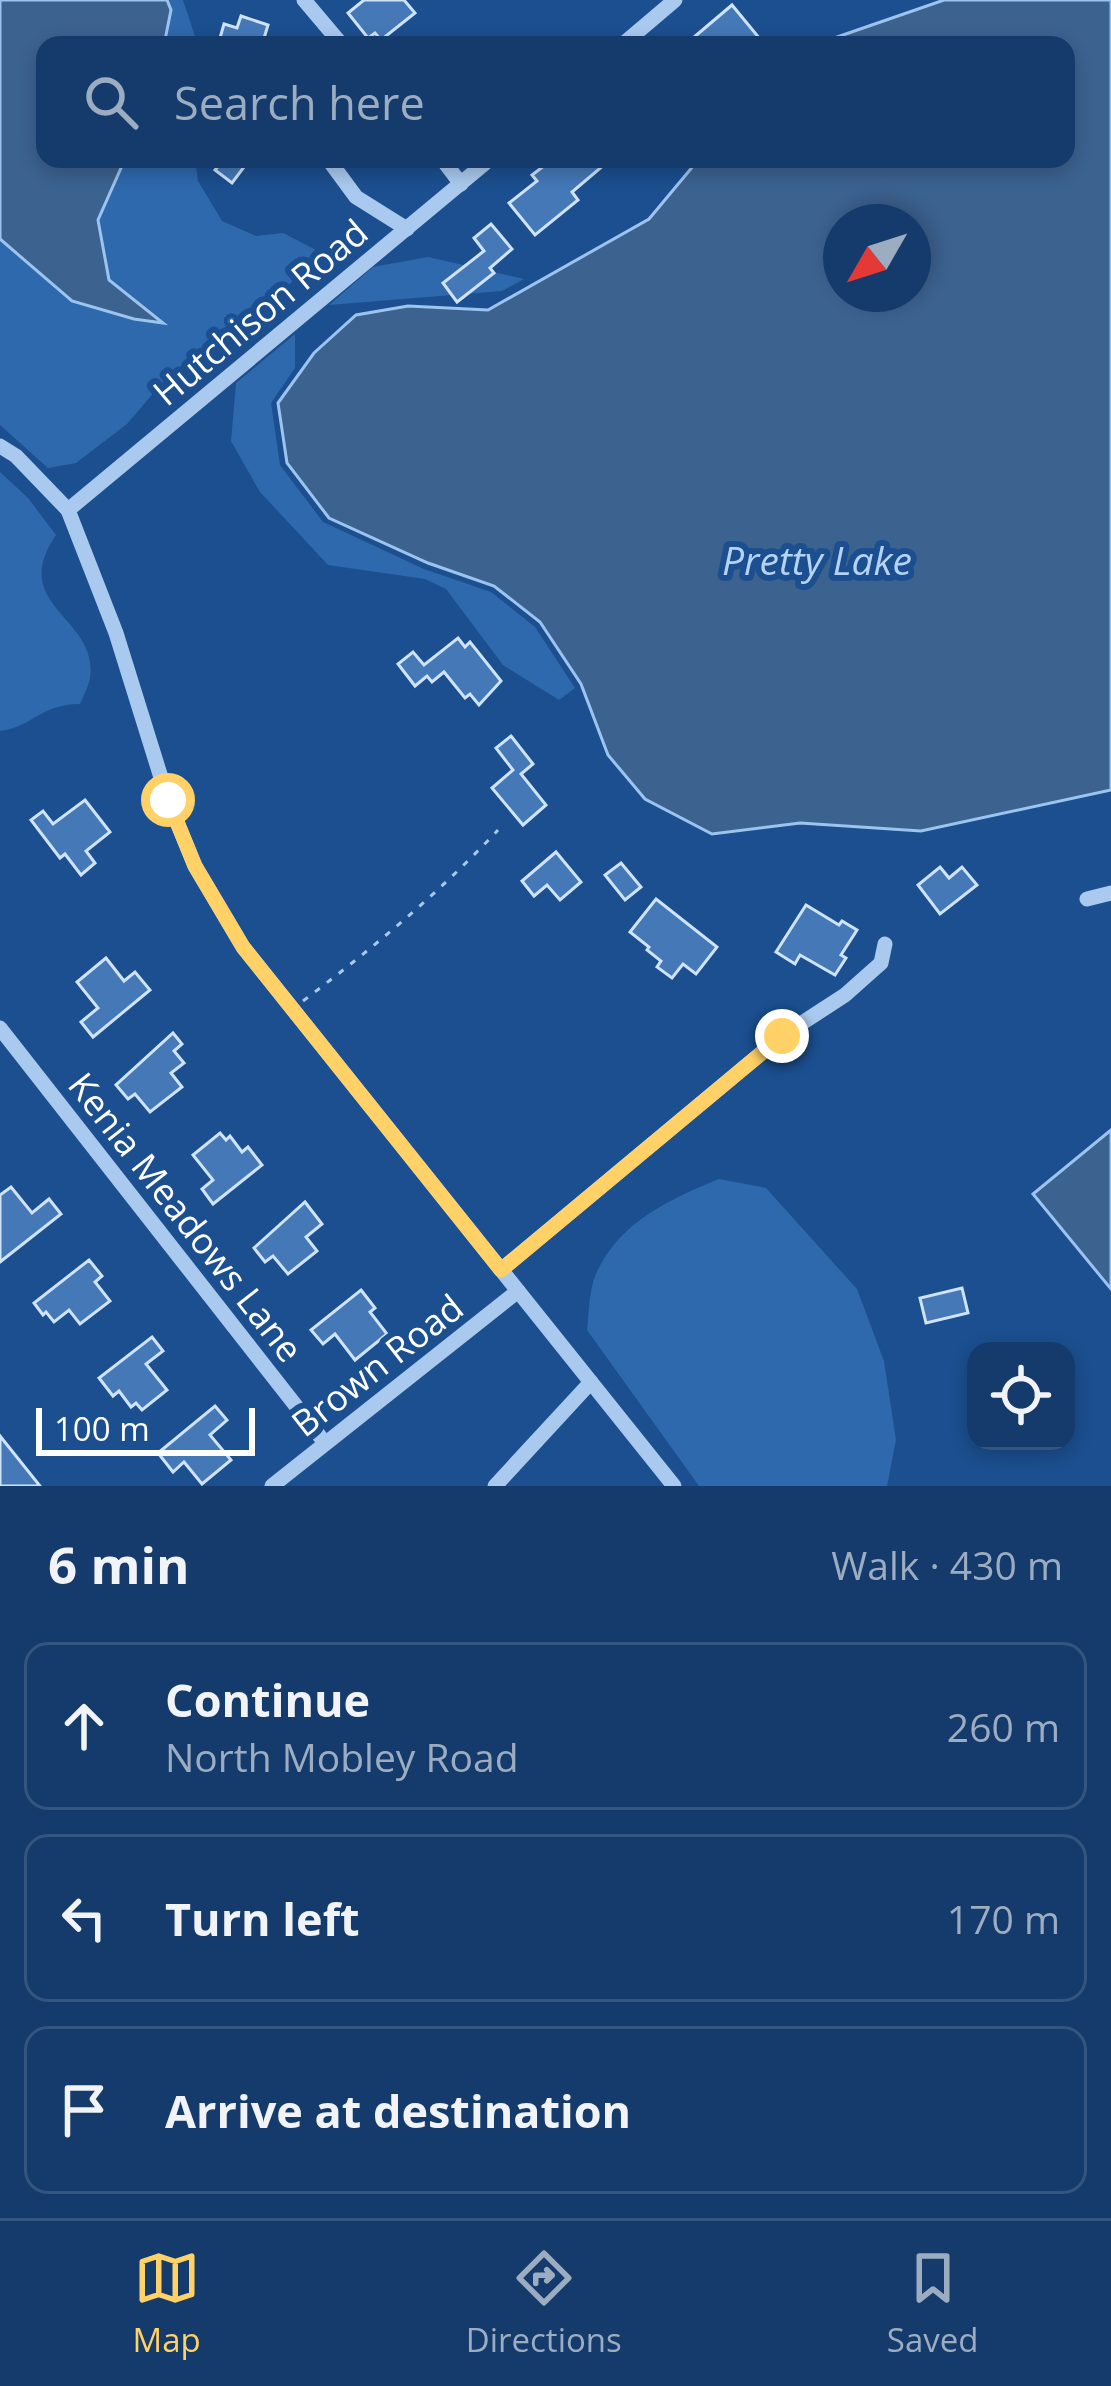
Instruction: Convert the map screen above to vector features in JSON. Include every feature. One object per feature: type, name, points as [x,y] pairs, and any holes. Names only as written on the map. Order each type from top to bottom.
[{"type":"street","points":[[304,0],[334,36]]},
{"type":"street","points":[[631,36],[666,3]]},
{"type":"street","points":[[335,168],[356,197],[407,229]]},
{"type":"street","points":[[449,168],[461,184]]},
{"type":"street","name":"Hutchison Road","points":[[68,510],[480,168]]},
{"type":"street","points":[[0,446],[16,456],[68,510],[116,633],[168,800],[195,866],[243,947],[674,1486]]},
{"type":"street","points":[[1087,899],[1111,893]]},
{"type":"street","points":[[501,1270],[803,1019],[845,995],[881,963],[885,944]]},
{"type":"street","name":"Kenia Meadows Lane","points":[[0,1028],[325,1444]]},
{"type":"street","name":"Brown Road","points":[[272,1486],[518,1292]]},
{"type":"street","points":[[495,1486],[591,1382]]},
{"type":"path","points":[[292,1010],[454,879],[498,830]]},
{"type":"shaded area","points":[[167,0],[183,0],[195,36],[166,36],[171,10]]},
{"type":"shaded area","points":[[121,168],[196,168],[198,181],[222,221],[256,236],[283,233],[320,252],[290,284],[162,383],[127,424],[76,463],[48,468],[0,425],[0,239],[161,322],[109,280],[98,220]]},
{"type":"shaded area","points":[[428,257],[524,279],[502,291],[329,305],[373,267]]},
{"type":"shaded area","points":[[295,334],[295,368],[271,403],[280,465],[323,522],[424,569],[491,592],[535,627],[575,688],[559,700],[503,665],[446,589],[425,579],[328,565],[260,492],[231,441],[236,383]]},
{"type":"shaded area","points":[[0,472],[28,498],[56,535],[44,559],[42,579],[48,596],[82,640],[90,678],[80,704],[55,708],[0,731]]},
{"type":"shaded area","points":[[719,1179],[766,1188],[857,1289],[884,1361],[896,1440],[887,1486],[699,1486],[587,1330],[594,1280],[618,1240],[648,1214]]},
{"type":"water","points":[[0,0],[167,0],[171,10],[166,36],[36,36],[36,168],[121,168],[98,220],[109,280],[163,323],[72,301],[0,239]]},
{"type":"water","name":"Pretty Lake","points":[[944,0],[1111,0],[1111,790],[921,831],[800,823],[712,834],[645,799],[608,755],[581,684],[540,622],[494,586],[428,563],[329,518],[287,463],[278,403],[314,353],[356,315],[408,306],[488,310],[649,219],[692,168],[1075,168],[1075,36],[840,36]]},
{"type":"water","points":[[1111,1130],[1111,1289],[1033,1194]]},
{"type":"building","points":[[364,0],[404,0],[415,13],[386,36],[366,36],[348,13]]},
{"type":"building","points":[[732,5],[758,36],[695,36]]},
{"type":"building","points":[[241,16],[268,25],[265,36],[221,36],[224,24],[237,28]]},
{"type":"building","points":[[217,168],[243,168],[232,183]]},
{"type":"building","points":[[541,168],[600,168],[572,192],[578,200],[535,235],[509,203],[537,181],[532,175]]},
{"type":"building","points":[[491,224],[512,249],[490,268],[494,273],[457,302],[443,283],[484,251],[474,238]]},
{"type":"building","points":[[458,638],[465,647],[470,642],[501,681],[479,705],[470,694],[465,698],[444,672],[432,682],[427,676],[415,686],[398,664],[413,652],[424,665]]},
{"type":"building","points":[[511,736],[533,764],[521,774],[546,805],[523,825],[492,788],[513,770],[496,748]]},
{"type":"building","points":[[85,800],[110,832],[86,851],[95,863],[81,875],[65,854],[60,858],[31,820],[43,811],[53,824]]},
{"type":"building","points":[[556,852],[581,882],[560,900],[547,885],[534,896],[522,881]]},
{"type":"building","points":[[621,863],[641,887],[625,900],[605,875]]},
{"type":"building","points":[[940,867],[949,878],[962,867],[977,885],[940,914],[918,885]]},
{"type":"building","points":[[656,899],[717,947],[696,974],[683,964],[672,978],[657,967],[661,961],[649,947],[630,932]]},
{"type":"building","points":[[806,905],[857,930],[835,975],[800,955],[795,964],[776,952]]},
{"type":"building","points":[[106,958],[124,981],[135,972],[150,990],[93,1037],[81,1022],[98,1008],[77,982]]},
{"type":"building","points":[[173,1033],[182,1044],[174,1051],[184,1063],[171,1073],[182,1087],[150,1112],[135,1094],[128,1099],[116,1085]]},
{"type":"building","points":[[220,1133],[226,1140],[230,1136],[242,1152],[248,1147],[262,1165],[213,1204],[202,1189],[213,1180],[193,1155]]},
{"type":"building","points":[[11,1187],[32,1213],[49,1199],[61,1214],[0,1262],[0,1195]]},
{"type":"building","points":[[305,1202],[322,1224],[306,1237],[317,1251],[288,1274],[273,1256],[265,1262],[254,1248]]},
{"type":"building","points":[[89,1260],[102,1276],[95,1282],[110,1301],[80,1324],[69,1310],[54,1322],[46,1312],[43,1315],[34,1303]]},
{"type":"building","points":[[962,1288],[968,1313],[926,1323],[920,1298]]},
{"type":"building","points":[[361,1290],[387,1334],[355,1360],[335,1334],[323,1344],[311,1330]]},
{"type":"building","points":[[152,1337],[163,1351],[146,1364],[167,1390],[142,1410],[136,1403],[131,1407],[119,1391],[113,1396],[99,1378]]},
{"type":"building","points":[[215,1406],[227,1420],[210,1435],[231,1460],[202,1484],[184,1462],[173,1472],[158,1453]]},
{"type":"building","points":[[0,1436],[40,1486],[0,1486]]},
{"type":"route","points":[[168,800],[195,866],[243,947],[501,1270],[782,1036]]}]
